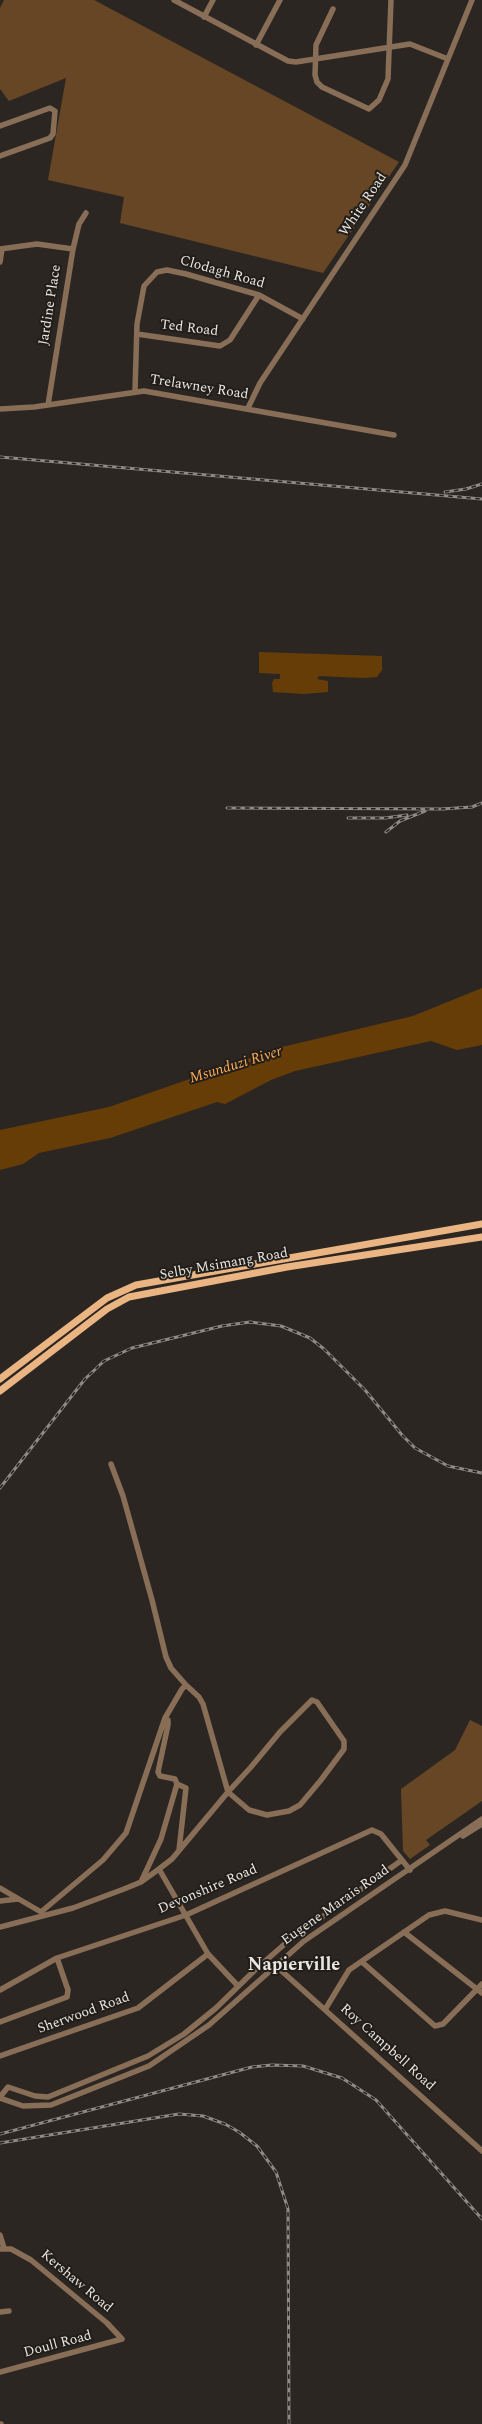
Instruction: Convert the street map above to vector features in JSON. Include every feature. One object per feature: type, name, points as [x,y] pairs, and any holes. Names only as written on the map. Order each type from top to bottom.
[{"type":"main road","name":"Selby Msimang Road","points":[[0,1379],[107,1298],[131,1286],[482,1224]]},
{"type":"main road","name":"Selby Msimang Road","points":[[0,1391],[107,1309],[129,1297],[287,1267],[482,1237]]},
{"type":"street","points":[[174,0],[288,61],[296,62],[410,44],[448,59]]},
{"type":"street","points":[[204,17],[213,0]]},
{"type":"street","points":[[256,45],[280,0]]},
{"type":"street","points":[[333,9],[317,42],[315,75],[322,87],[368,109],[379,100],[388,79],[391,0]]},
{"type":"street","name":"White Road","points":[[248,408],[260,383],[405,165],[472,0]]},
{"type":"street","points":[[0,126],[50,108],[55,111],[53,134],[50,138],[0,156]]},
{"type":"street","name":"Jardine Place","points":[[48,405],[73,249],[79,224],[86,213]]},
{"type":"street","points":[[0,262],[1,249],[37,244],[73,249]]},
{"type":"street","name":"Clodagh Road","points":[[135,391],[137,324],[144,286],[151,277],[162,270],[186,274],[259,295],[303,319]]},
{"type":"street","name":"Ted Road","points":[[137,334],[220,346],[230,340],[259,295]]},
{"type":"street","name":"Trelawney Road","points":[[0,409],[48,405],[135,391],[248,408],[394,435]]},
{"type":"street","points":[[0,1927],[42,1914],[73,1908],[141,1882],[159,1869],[179,1850],[228,1792],[280,1732],[312,1700],[319,1704],[344,1741],[341,1754],[317,1785],[295,1809],[278,1814],[259,1814],[249,1810],[228,1792],[207,1713],[199,1697],[171,1668],[166,1657],[123,1496],[111,1464]]},
{"type":"street","points":[[42,1914],[103,1860],[126,1833],[165,1718],[176,1695],[186,1685]]},
{"type":"street","points":[[165,1718],[168,1720],[168,1725],[158,1772],[160,1776],[175,1779],[177,1784],[186,1788],[179,1850]]},
{"type":"street","points":[[141,1882],[161,1839],[177,1784]]},
{"type":"street","name":"Eugene Marais Road","points":[[402,1860],[287,1942],[216,2008],[184,2034],[148,2056],[122,2069],[48,2097],[35,2096],[8,2087],[0,2098],[29,2106],[51,2105],[149,2066],[209,2025],[275,1965],[304,1941],[457,1838],[482,1819]]},
{"type":"street","name":"Eugene Marais Road","points":[[457,1838],[482,1824]]},
{"type":"street","name":"Devonshire Road","points":[[0,1990],[57,1958],[186,1915],[372,1830],[381,1834],[410,1870]]},
{"type":"street","points":[[159,1869],[208,1954],[238,1986]]},
{"type":"street","points":[[0,1888],[42,1914]]},
{"type":"street","points":[[0,1901],[18,1899]]},
{"type":"street","points":[[326,2008],[344,1976],[404,1932],[440,1911],[482,1920]]},
{"type":"street","points":[[404,1932],[480,1991]]},
{"type":"street","name":"Sherwood Road","points":[[0,2056],[138,2008],[208,1954]]},
{"type":"street","points":[[0,2022],[67,1997],[68,1990],[57,1958]]},
{"type":"street","points":[[362,1962],[435,2026],[443,2024],[480,1991],[482,1984]]},
{"type":"street","name":"Roy Campbell Road","points":[[275,1965],[326,2008],[482,2151]]},
{"type":"street","points":[[0,2235],[2,2249]]},
{"type":"street","name":"Kershaw Road","points":[[2,2249],[11,2249],[31,2260],[107,2323],[122,2339]]},
{"type":"street","points":[[0,2312],[9,2311]]},
{"type":"street","name":"Doull Road","points":[[0,2372],[122,2339]]},
{"type":"shaded area","points":[[4,0],[94,0],[399,162],[323,273],[120,223],[124,197],[48,180],[66,78],[9,101],[0,89],[0,8]]},
{"type":"shaded area","points":[[470,1720],[482,1726],[482,1801],[426,1840],[430,1845],[410,1859],[403,1851],[401,1789],[455,1750]]},
{"type":"water","points":[[259,652],[382,656],[382,670],[377,677],[363,678],[319,676],[317,679],[328,681],[328,692],[303,694],[273,692],[272,683],[274,679],[280,679],[280,674],[259,673]]},
{"type":"water","name":"Msunduzi River","points":[[482,988],[482,1045],[457,1050],[431,1041],[295,1071],[271,1080],[225,1104],[217,1102],[110,1138],[39,1153],[23,1164],[0,1170],[0,1130],[109,1107],[282,1047],[413,1016]]},
{"type":"railway","points":[[0,457],[482,499]]},
{"type":"railway","points":[[445,492],[466,489],[482,484]]},
{"type":"railway","points":[[441,809],[472,807],[482,803]]},
{"type":"railway","points":[[227,808],[445,809]]},
{"type":"railway","points":[[386,832],[400,821],[425,811]]},
{"type":"railway","points":[[348,818],[385,818],[407,815]]},
{"type":"railway","points":[[0,1488],[85,1379],[104,1361],[132,1348],[222,1326],[250,1322],[281,1326],[310,1338],[324,1349],[365,1390],[402,1435],[415,1448],[448,1466],[482,1473]]},
{"type":"railway","points":[[0,2134],[252,2067],[272,2065],[303,2066],[342,2078],[376,2100],[482,2219]]},
{"type":"railway","points":[[0,2143],[179,2114],[203,2116],[225,2124],[239,2132],[257,2146],[276,2172],[288,2209],[289,2424]]},
{"type":"district","name":"Napierville","points":[[294,1966]]}]
